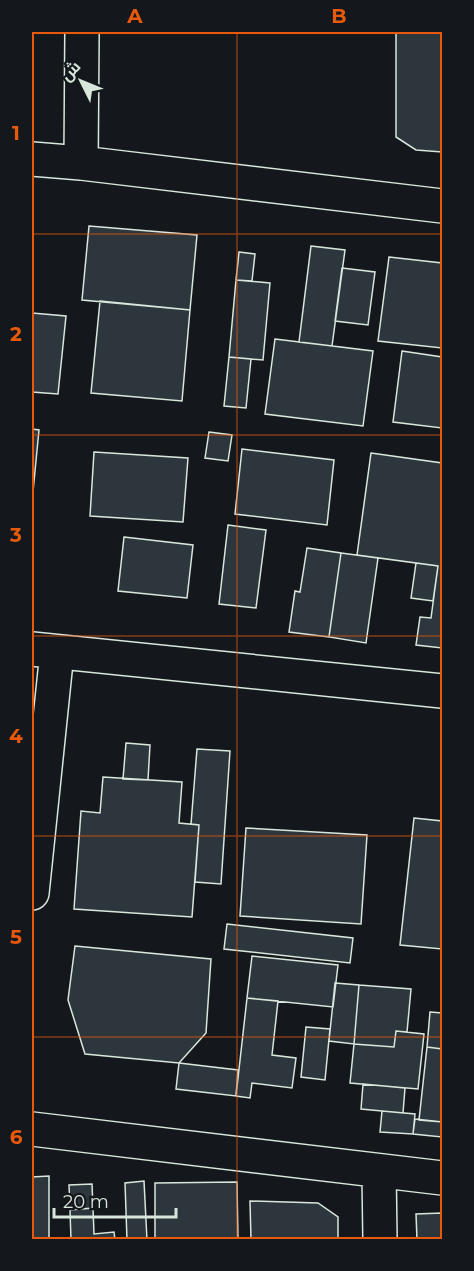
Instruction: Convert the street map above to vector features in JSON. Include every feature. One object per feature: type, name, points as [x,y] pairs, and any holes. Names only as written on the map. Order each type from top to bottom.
[{"type":"street","points":[[81,163],[82,32]]},
{"type":"street","points":[[32,159],[442,206]]},
{"type":"street","points":[[32,893],[44,650],[442,691]]},
{"type":"street","points":[[32,1129],[442,1178]]},
{"type":"street","points":[[379,1171],[380,1239]]},
{"type":"building","points":[[396,32],[442,32],[442,152],[416,150],[396,137]]},
{"type":"building","points":[[89,226],[197,235],[190,310],[82,300]]},
{"type":"building","points":[[311,246],[345,250],[332,346],[299,342]]},
{"type":"building","points":[[239,252],[255,254],[252,281],[236,280]]},
{"type":"building","points":[[389,257],[442,263],[442,348],[378,341]]},
{"type":"building","points":[[342,268],[375,272],[368,325],[335,321]]},
{"type":"building","points":[[236,280],[270,283],[263,360],[229,357]]},
{"type":"building","points":[[100,301],[190,310],[182,401],[91,393]]},
{"type":"building","points":[[32,313],[66,316],[58,394],[32,392]]},
{"type":"building","points":[[275,339],[373,351],[363,426],[265,414]]},
{"type":"building","points":[[402,351],[442,357],[442,428],[393,422]]},
{"type":"building","points":[[229,357],[251,359],[246,408],[224,406]]},
{"type":"building","points":[[32,429],[39,430],[32,502]]},
{"type":"building","points":[[209,432],[232,435],[228,461],[205,458]]},
{"type":"building","points":[[242,449],[334,460],[327,525],[235,514]]},
{"type":"building","points":[[94,452],[188,458],[183,522],[90,516]]},
{"type":"building","points":[[371,453],[442,463],[442,648],[416,645],[420,617],[431,618],[438,566],[357,555]]},
{"type":"building","points":[[228,525],[266,530],[256,608],[219,604]]},
{"type":"building","points":[[124,537],[193,545],[187,598],[118,591]]},
{"type":"building","points":[[307,548],[341,553],[329,637],[289,632],[295,591],[300,592]]},
{"type":"building","points":[[341,553],[378,558],[366,643],[329,637]]},
{"type":"building","points":[[416,563],[438,566],[433,601],[411,598]]},
{"type":"building","points":[[126,743],[150,745],[148,780],[123,779]]},
{"type":"building","points":[[197,749],[230,751],[221,884],[195,882],[199,825],[191,824]]},
{"type":"building","points":[[103,777],[182,782],[179,823],[199,825],[192,917],[74,909],[81,811],[100,813]]},
{"type":"building","points":[[414,818],[442,821],[442,949],[400,945]]},
{"type":"building","points":[[246,828],[367,835],[361,924],[240,916]]},
{"type":"building","points":[[227,924],[353,938],[350,963],[224,949]]},
{"type":"building","points":[[75,946],[211,959],[206,1033],[179,1063],[85,1054],[68,1000]]},
{"type":"building","points":[[252,956],[338,965],[333,1007],[247,998]]},
{"type":"building","points":[[335,983],[359,985],[354,1044],[329,1041]]},
{"type":"building","points":[[359,985],[411,989],[407,1032],[396,1031],[394,1047],[354,1044]]},
{"type":"building","points":[[247,998],[278,1001],[272,1055],[296,1058],[292,1088],[252,1083],[250,1098],[236,1096]]},
{"type":"building","points":[[430,1012],[442,1013],[442,1049],[427,1047]]},
{"type":"building","points":[[306,1027],[330,1029],[325,1080],[301,1077]]},
{"type":"building","points":[[396,1031],[424,1034],[418,1089],[350,1083],[354,1044],[394,1047]]},
{"type":"building","points":[[427,1047],[442,1049],[442,1122],[419,1120]]},
{"type":"building","points":[[179,1063],[238,1070],[236,1096],[176,1089]]},
{"type":"building","points":[[363,1084],[405,1088],[403,1113],[361,1109]]},
{"type":"building","points":[[382,1111],[415,1114],[413,1134],[380,1132]]},
{"type":"building","points":[[415,1119],[442,1122],[442,1137],[413,1134]]},
{"type":"building","points":[[49,1176],[49,1240],[32,1240],[32,1177]]},
{"type":"building","points":[[144,1181],[147,1240],[127,1240],[125,1183]]},
{"type":"building","points":[[237,1182],[238,1240],[155,1240],[155,1183]]},
{"type":"building","points":[[92,1184],[93,1208],[70,1210],[69,1185]]},
{"type":"building","points":[[250,1201],[318,1203],[338,1217],[338,1240],[251,1240]]},
{"type":"building","points":[[93,1208],[94,1234],[114,1232],[115,1240],[71,1240],[70,1210]]},
{"type":"building","points":[[442,1213],[442,1240],[417,1240],[416,1214]]}]
